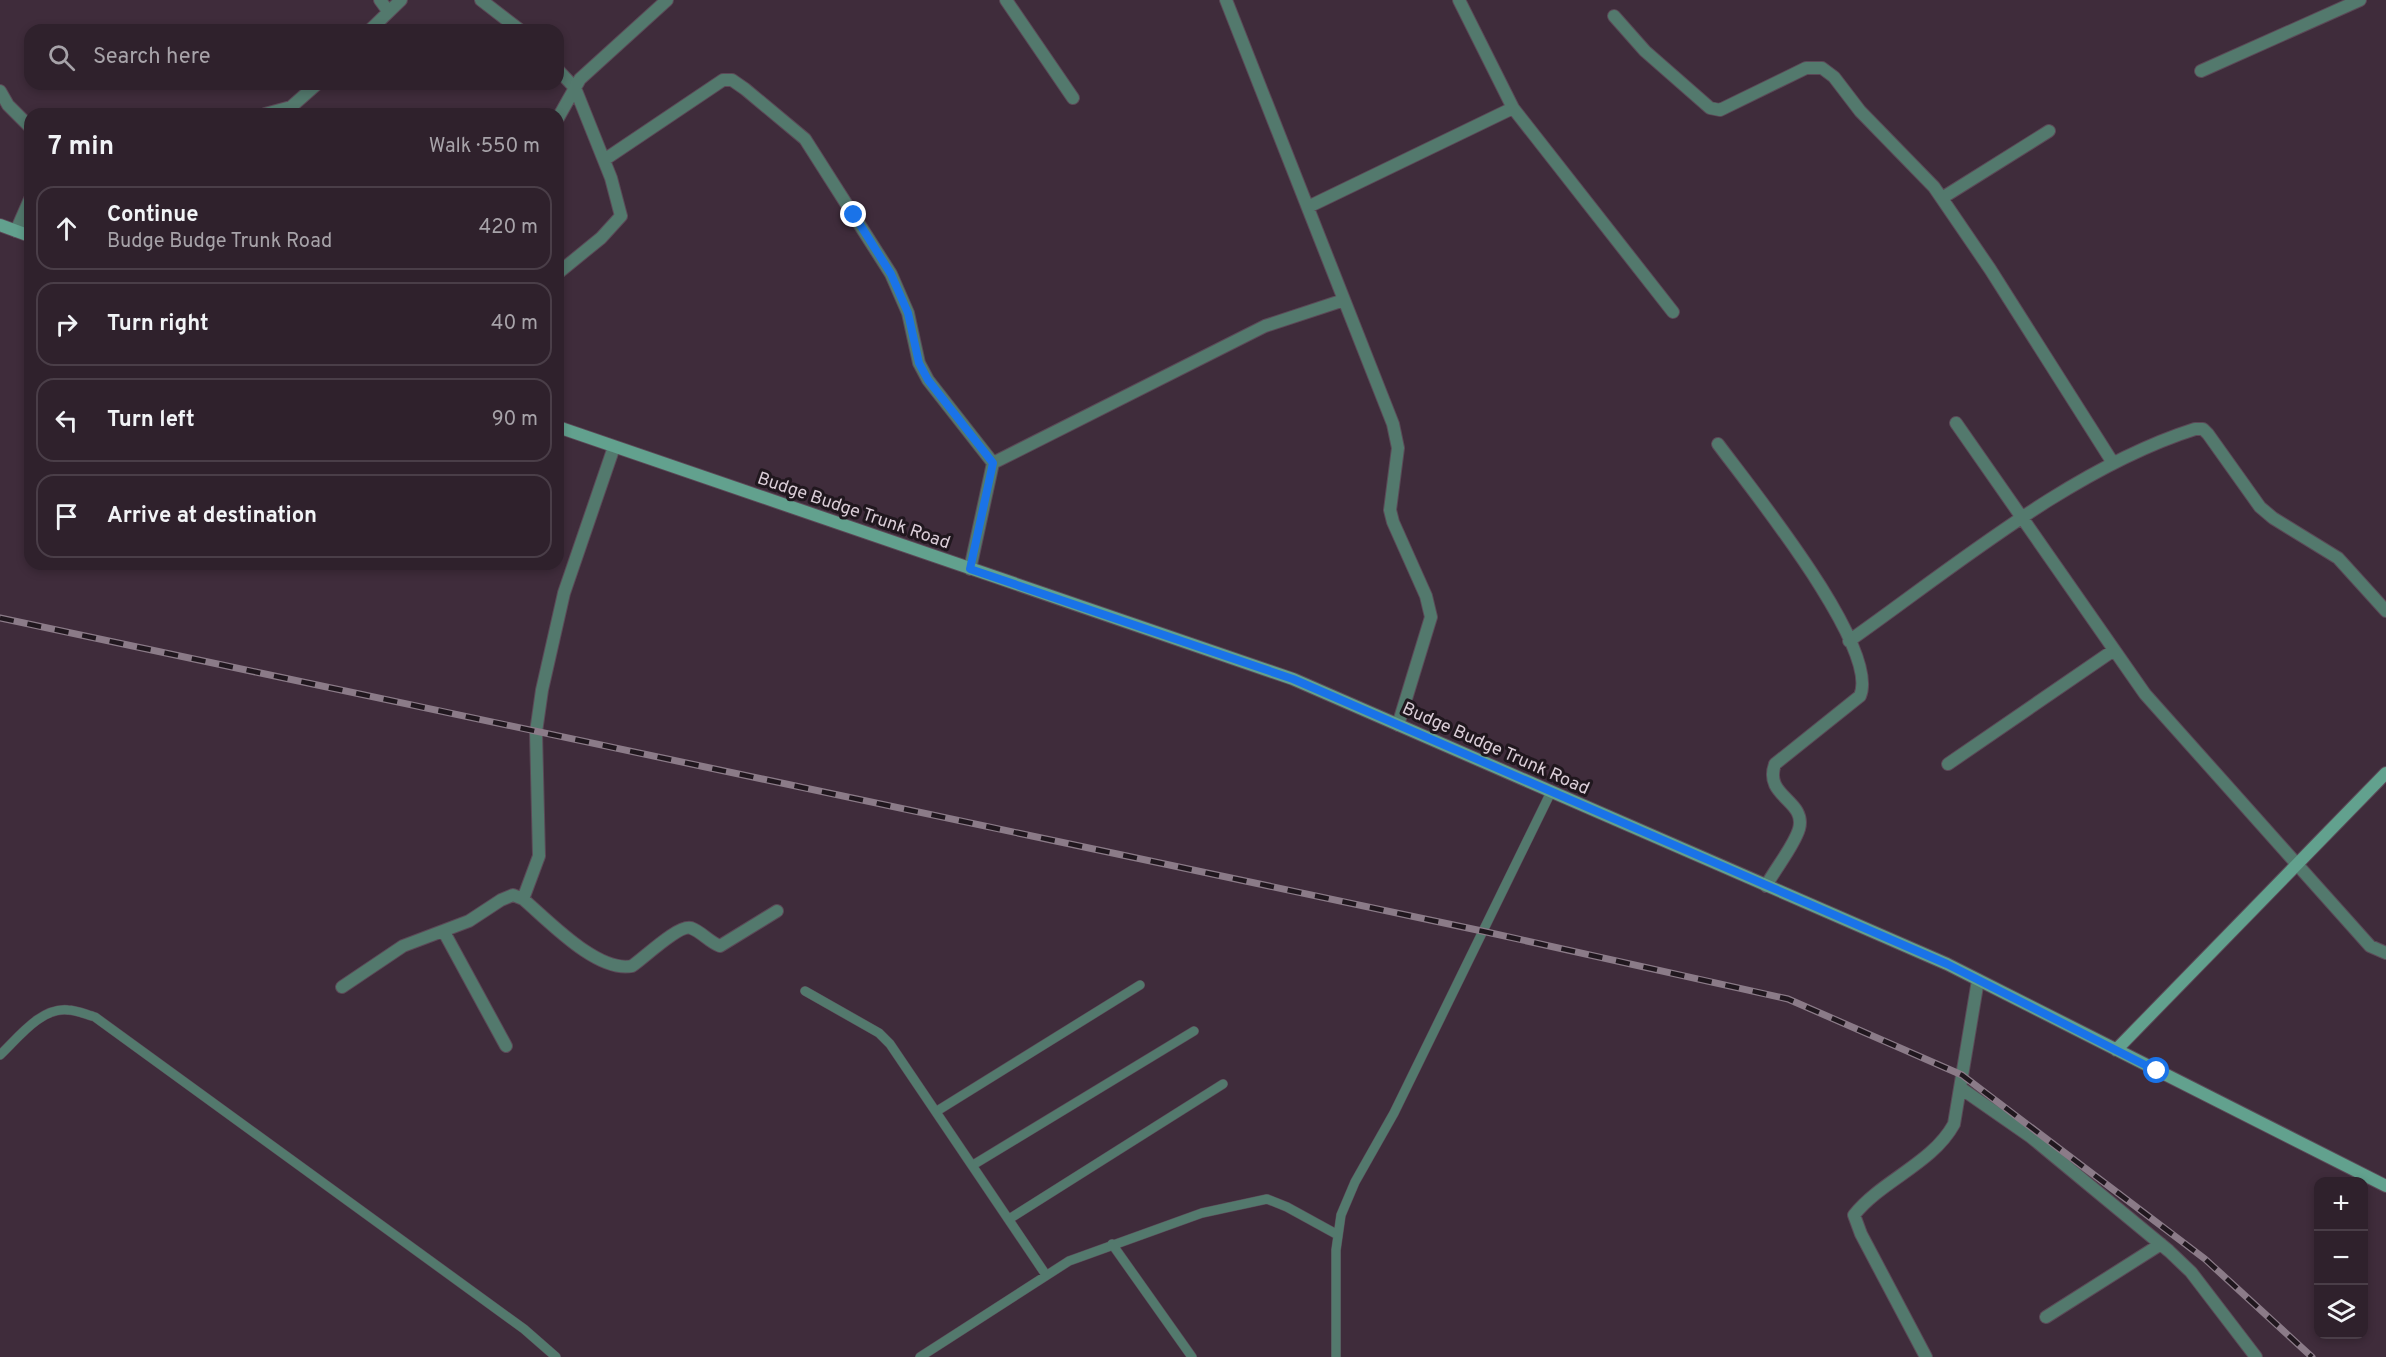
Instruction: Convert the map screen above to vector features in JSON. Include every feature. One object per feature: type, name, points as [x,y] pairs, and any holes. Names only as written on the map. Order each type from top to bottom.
[{"type":"main road","points":[[0,225],[24,234]]},
{"type":"main road","name":"Budge Budge Trunk Road","points":[[564,429],[1293,679],[1978,980],[2386,1186]]},
{"type":"main road","points":[[2116,1050],[2386,772]]},
{"type":"street","points":[[380,0],[388,11]]},
{"type":"street","points":[[376,24],[401,0]]},
{"type":"street","points":[[482,0],[512,24]]},
{"type":"street","points":[[564,108],[588,70],[667,0]]},
{"type":"street","points":[[1006,0],[1073,98]]},
{"type":"street","points":[[1226,0],[1393,424],[1398,448],[1390,510],[1393,522],[1426,596],[1431,617],[1398,725]]},
{"type":"street","points":[[1459,0],[1514,108],[1672,312]]},
{"type":"street","points":[[2201,71],[2360,0]]},
{"type":"street","points":[[1614,16],[1645,51],[1710,108],[1720,110],[1806,68],[1822,68],[1834,77],[1860,111],[1907,157],[1942,198],[1990,269],[2113,463]]},
{"type":"street","points":[[564,76],[575,88],[621,206],[621,216],[602,238],[564,268]]},
{"type":"street","points":[[604,160],[723,80],[732,80],[746,89],[799,133],[829,175],[891,274],[908,313],[919,363],[928,380],[993,463]]},
{"type":"street","points":[[287,108],[310,90]]},
{"type":"street","points":[[0,91],[8,105],[24,121]]},
{"type":"street","points":[[1308,207],[1514,108]]},
{"type":"street","points":[[1942,198],[2049,131]]},
{"type":"street","points":[[16,231],[24,213]]},
{"type":"street","points":[[993,463],[1265,326],[1344,300]]},
{"type":"street","points":[[1956,423],[2145,694],[2370,946],[2386,953]]},
{"type":"street","points":[[1849,641],[2024,518],[2113,463],[2180,434],[2203,429],[2260,507],[2273,518],[2338,558],[2386,611]]},
{"type":"street","points":[[1718,444],[1812,571],[1832,604],[1849,641],[1861,674],[1863,688],[1860,696],[1775,764],[1770,776],[1773,784],[1797,810],[1799,828],[1766,886]]},
{"type":"street","points":[[523,899],[539,856],[536,732],[542,690],[564,592],[614,447]]},
{"type":"street","points":[[970,569],[993,463]]},
{"type":"street","points":[[1948,764],[2114,650]]},
{"type":"street","points":[[342,987],[403,946],[469,921],[501,900],[513,896],[523,899],[588,953],[615,967],[624,968],[632,966],[677,931],[687,927],[720,946],[777,911]]},
{"type":"street","points":[[444,932],[506,1047]]},
{"type":"street","points":[[1926,1357],[1861,1234],[1854,1215],[1948,1135],[1954,1124],[1962,1089],[1978,980]]},
{"type":"street","points":[[1962,1089],[2031,1137],[2161,1244],[2191,1272],[2256,1357]]},
{"type":"street","points":[[2046,1317],[2161,1244]]},
{"type":"lane","points":[[1336,1357],[1338,1235],[1341,1215],[1354,1182],[1394,1113],[1551,792]]},
{"type":"lane","points":[[937,1111],[1140,985]]},
{"type":"lane","points":[[805,991],[879,1034],[901,1057],[1046,1275]]},
{"type":"lane","points":[[0,1055],[37,1020],[52,1010],[69,1010],[95,1017],[524,1329],[556,1357]]},
{"type":"lane","points":[[973,1165],[1194,1031]]},
{"type":"lane","points":[[1009,1219],[1223,1084]]},
{"type":"lane","points":[[920,1357],[1069,1261],[1202,1213],[1267,1200],[1287,1207],[1338,1235]]},
{"type":"lane","points":[[1112,1244],[1192,1357]]},
{"type":"railway","points":[[0,618],[1482,931],[1788,999],[1962,1075],[2205,1259],[2312,1357]]},
{"type":"route","points":[[854,215],[891,274],[908,313],[917,345],[919,363],[928,380],[993,463],[970,569],[1293,679],[1947,964],[2157,1071]]}]
